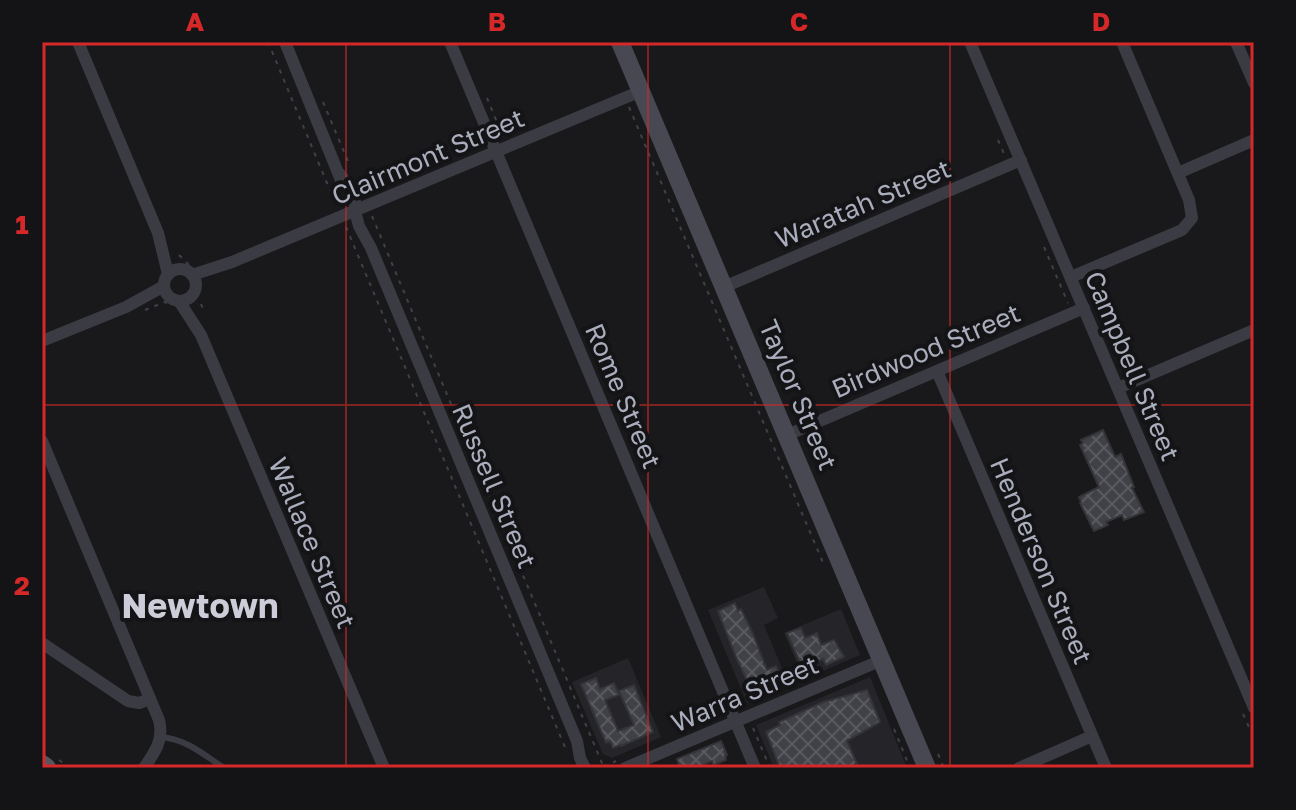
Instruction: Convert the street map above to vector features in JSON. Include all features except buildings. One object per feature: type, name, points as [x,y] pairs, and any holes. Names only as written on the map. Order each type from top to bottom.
[{"type":"street","name":"Wallace Street","points":[[78,42],[384,768]]},
{"type":"street","name":"Russell Street","points":[[285,42],[345,172],[343,191],[348,204],[361,208],[363,235],[577,741],[585,768]]},
{"type":"street","name":"Rome Street","points":[[450,42],[741,720],[755,768]]},
{"type":"street","name":"Taylor Street","points":[[620,42],[634,94],[724,287],[927,768]]},
{"type":"street","name":"Campbell Street","points":[[970,42],[1254,708]]},
{"type":"street","points":[[1071,277],[1182,230],[1192,218],[1189,200],[1122,42]]},
{"type":"street","points":[[1236,42],[1254,83]]},
{"type":"street","name":"Clairmont Street","points":[[43,342],[634,94]]},
{"type":"street","points":[[1178,173],[1254,140]]},
{"type":"street","name":"Waratah Street","points":[[724,287],[1021,160]]},
{"type":"street","name":"Birdwood Street","points":[[787,435],[1084,308]]},
{"type":"street","points":[[1118,388],[1254,330]]},
{"type":"street","name":"Henderson Street","points":[[937,371],[1106,768]]},
{"type":"street","points":[[42,441],[159,720],[161,737],[158,747],[144,768]]},
{"type":"street","points":[[42,643],[131,702],[150,699]]},
{"type":"street","name":"Warra Street","points":[[625,768],[882,660]]},
{"type":"street","points":[[1019,768],[1092,736]]},
{"type":"street","name":"Russell Street","points":[[577,741],[587,755],[591,768]]},
{"type":"lane","points":[[161,737],[184,741],[224,768]]},
{"type":"path","points":[[268,42],[567,753]]},
{"type":"path","points":[[634,94],[827,570]]},
{"type":"path","points":[[321,99],[345,172]]},
{"type":"path","points":[[361,208],[604,768]]},
{"type":"path","points":[[179,255],[187,264],[183,285],[203,309]]},
{"type":"path","points":[[741,720],[770,768]]},
{"type":"path","points":[[892,724],[910,768]]},
{"type":"shaded area","points":[[764,587],[778,618],[764,625],[789,685],[747,703],[708,610]]},
{"type":"shaded area","points":[[841,609],[860,655],[804,679],[784,633]]},
{"type":"shaded area","points":[[628,658],[661,737],[612,758],[603,754],[572,682]]},
{"type":"shaded area","points":[[870,677],[907,768],[774,768],[756,725]]},
{"type":"district","name":"Newtown","points":[[200,606]]}]
